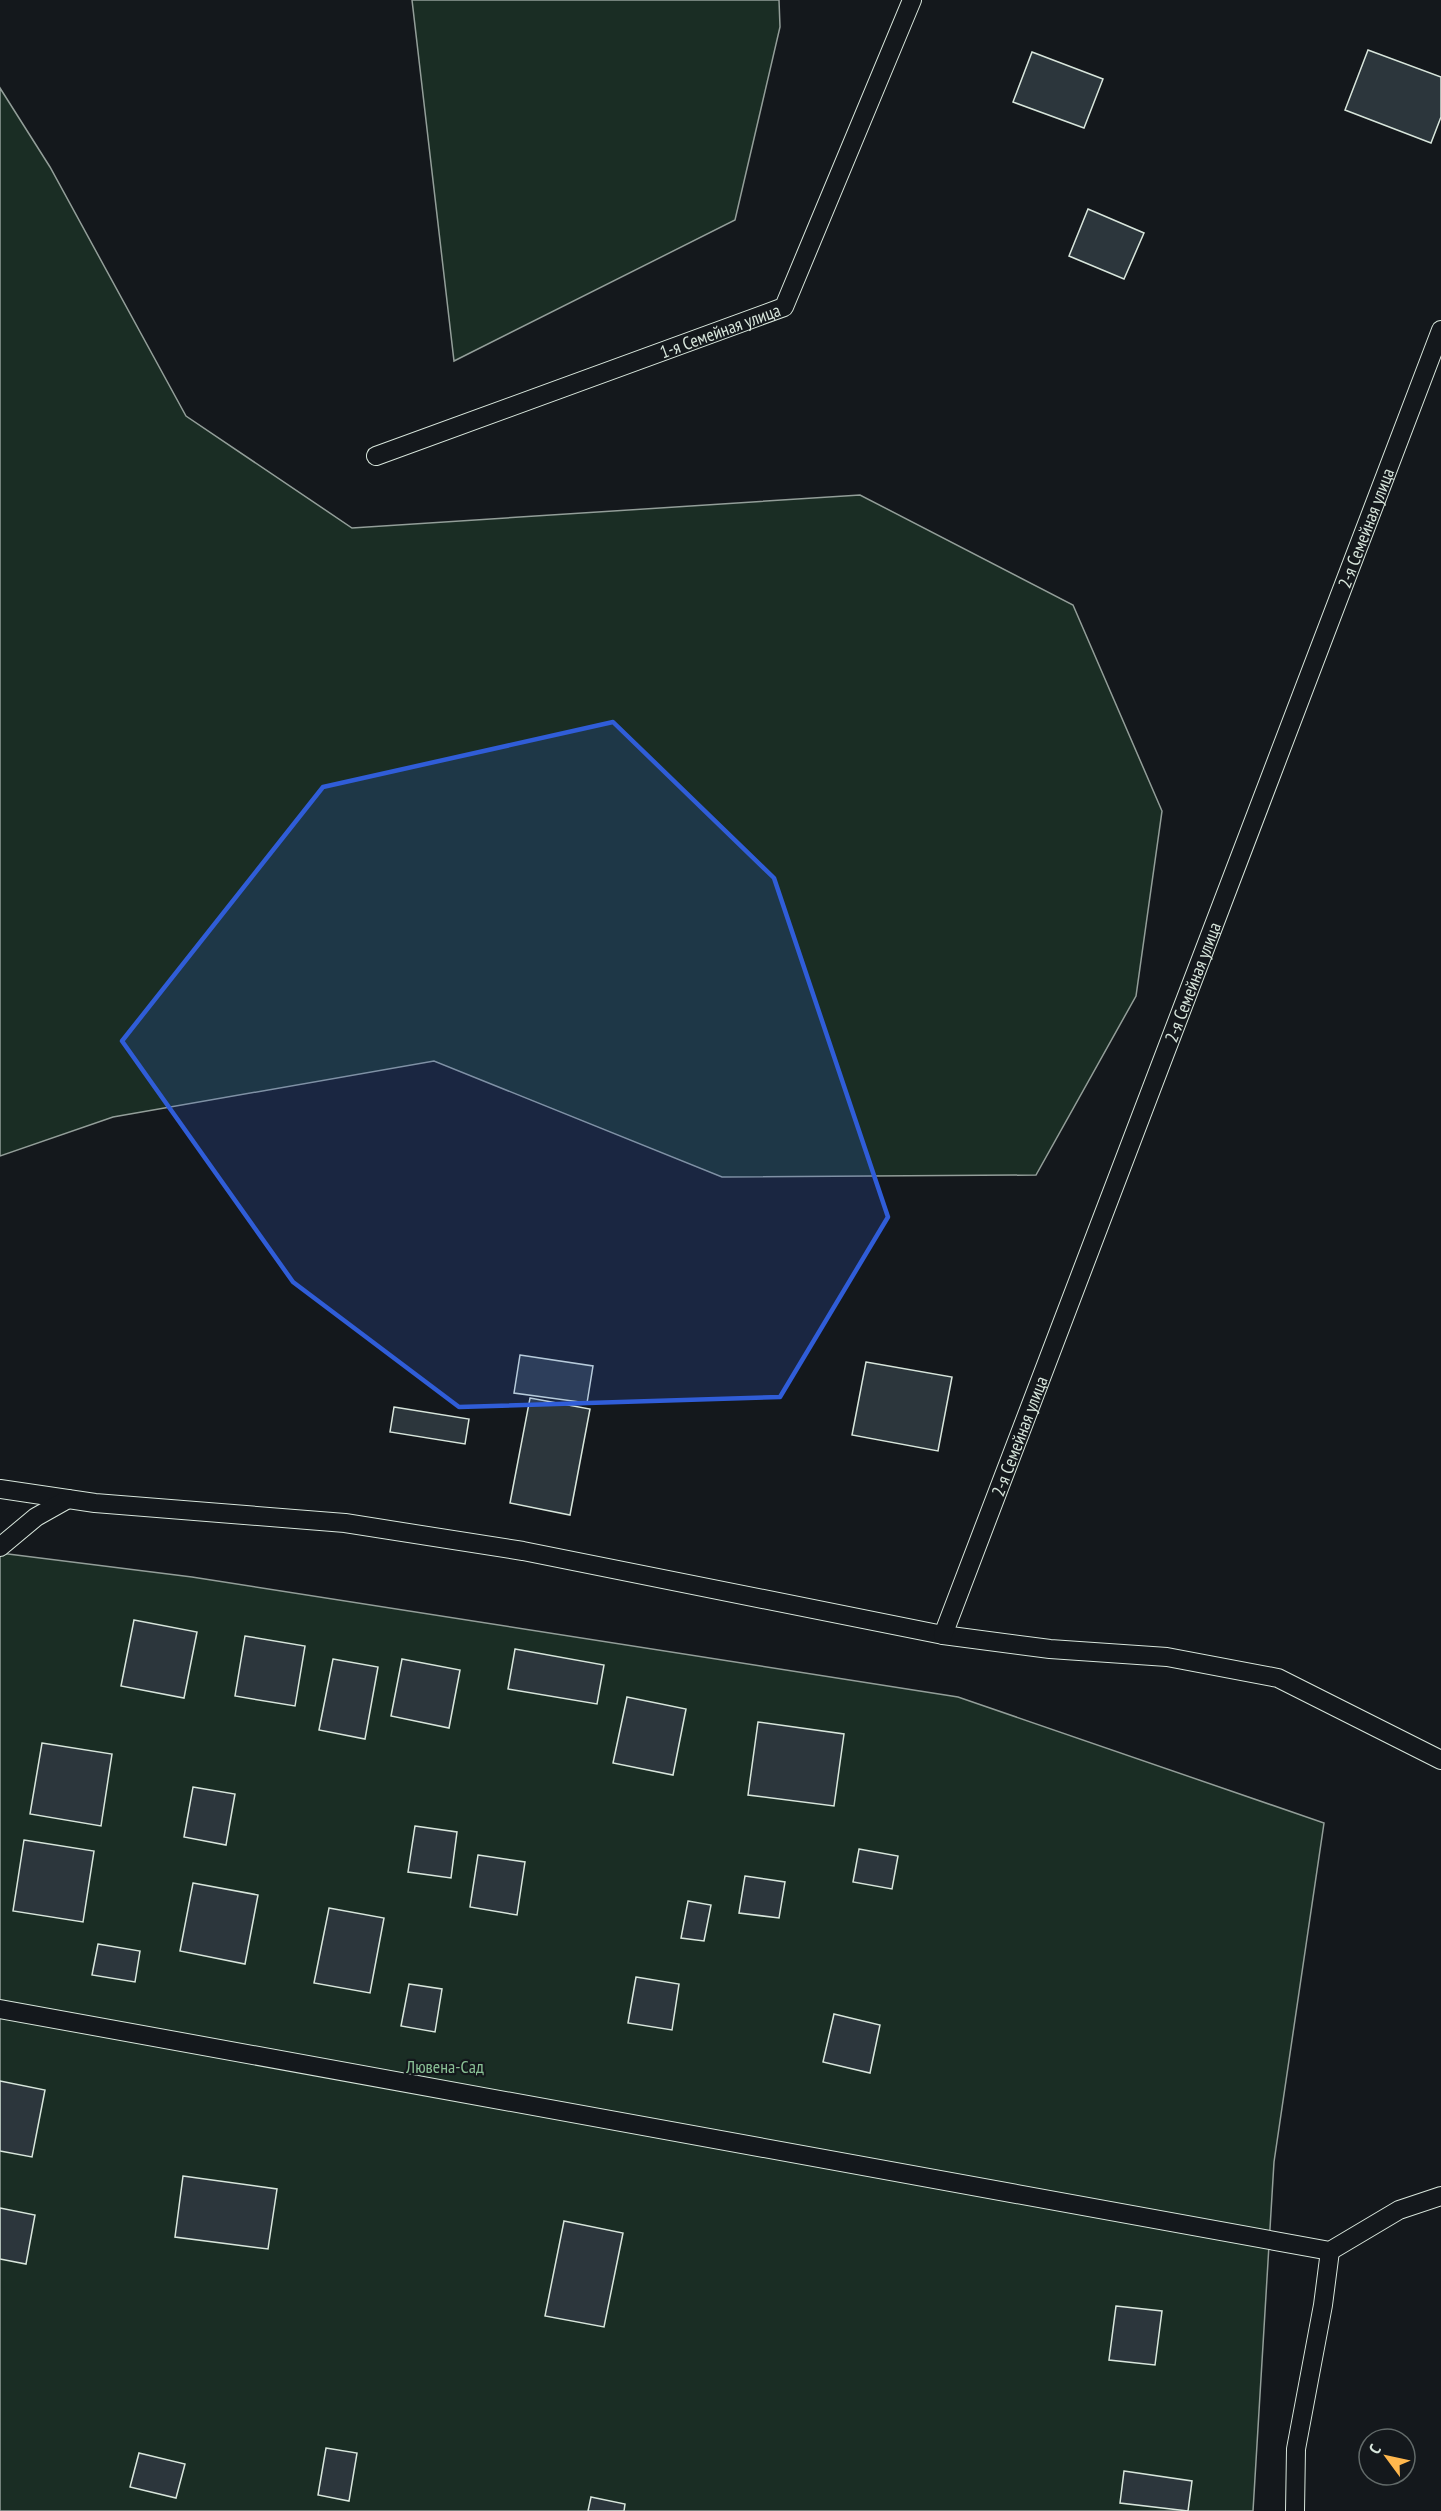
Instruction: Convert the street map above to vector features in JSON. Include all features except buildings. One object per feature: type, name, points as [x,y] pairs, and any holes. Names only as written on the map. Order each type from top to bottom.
[{"type":"lane","name":"1-я Семейная улица","points":[[376,456],[784,307],[912,0]]},
{"type":"lane","name":"2-я Семейная улица","points":[[943,1635],[1441,330]]},
{"type":"lane","points":[[0,1489],[68,1499],[356,1524],[523,1551],[943,1635],[1050,1648],[1167,1657],[1278,1678],[1441,1760]]},
{"type":"lane","points":[[0,1547],[36,1517],[68,1499]]},
{"type":"lane","points":[[0,2009],[1330,2250],[1399,2210],[1441,2196]]},
{"type":"lane","points":[[1295,2511],[1296,2449],[1323,2305],[1330,2250]]},
{"type":"highlighted area","points":[[613,722],[774,878],[888,1217],[780,1397],[459,1407],[293,1282],[122,1041],[323,787]]},
{"type":"green space","points":[[412,0],[779,0],[780,27],[735,220],[454,361]]},
{"type":"green space","points":[[0,88],[50,167],[186,416],[352,528],[860,495],[1073,605],[1162,811],[1136,996],[1036,1175],[722,1177],[434,1061],[113,1117],[0,1156]]},
{"type":"green space","name":"Лювена-Сад","points":[[0,1553],[192,1577],[958,1697],[1324,1823],[1274,2162],[1253,2511],[0,2511]]}]
